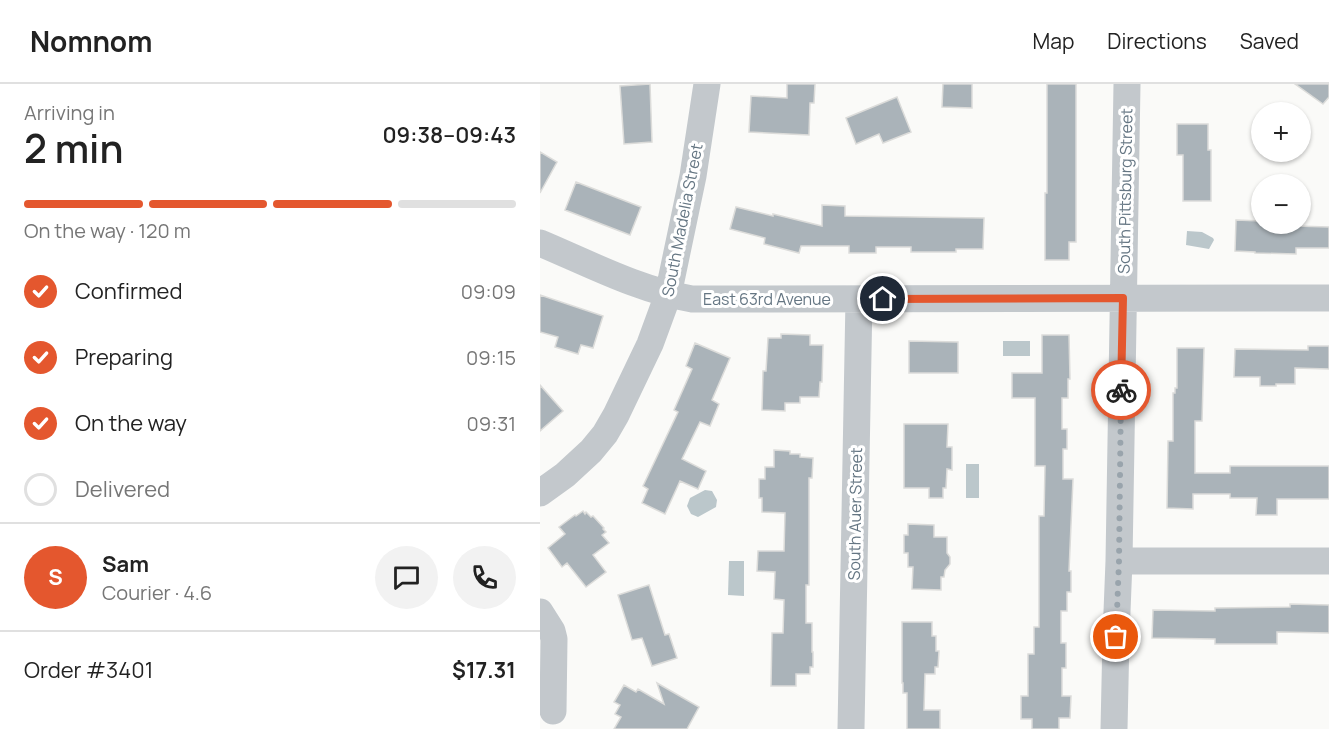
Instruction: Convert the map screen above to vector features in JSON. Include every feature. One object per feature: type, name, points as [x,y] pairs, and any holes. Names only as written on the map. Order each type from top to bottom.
[{"type":"street","name":"South Madelia Street","points":[[540,493],[573,467],[605,434],[651,344],[668,295],[693,176],[707,84]]},
{"type":"street","name":"South Pittsburg Street","points":[[1114,729],[1127,84]]},
{"type":"street","name":"East 63rd Avenue","points":[[540,243],[639,285],[668,295],[692,299],[1329,298]]},
{"type":"street","name":"South Auer Street","points":[[851,729],[859,299]]},
{"type":"street","points":[[1119,561],[1329,561]]},
{"type":"street","points":[[540,612],[552,631],[554,639],[553,711]]},
{"type":"shaded area","points":[[1187,231],[1202,232],[1214,240],[1209,249],[1186,245]]},
{"type":"shaded area","points":[[1003,341],[1030,341],[1030,356],[1003,356]]},
{"type":"shaded area","points":[[966,464],[979,464],[979,498],[966,498]]},
{"type":"shaded area","points":[[705,490],[712,491],[717,500],[716,507],[698,517],[691,514],[687,506],[690,498]]},
{"type":"shaded area","points":[[729,561],[744,561],[744,596],[728,595]]},
{"type":"building","points":[[650,84],[652,142],[624,144],[620,86]]},
{"type":"building","points":[[787,84],[815,84],[814,103],[810,103],[809,135],[749,132],[751,96],[787,98]]},
{"type":"building","points":[[943,84],[972,84],[972,108],[942,107]]},
{"type":"building","points":[[1047,84],[1076,84],[1076,242],[1069,242],[1069,260],[1045,260]]},
{"type":"building","points":[[1295,84],[1329,84],[1329,97],[1323,104]]},
{"type":"building","points":[[897,97],[911,132],[883,143],[879,134],[856,144],[846,118]]},
{"type":"building","points":[[1177,124],[1208,124],[1208,150],[1211,150],[1211,201],[1183,201],[1183,155],[1177,155]]},
{"type":"building","points":[[540,152],[557,162],[540,193]]},
{"type":"building","points":[[576,182],[641,207],[630,235],[565,210]]},
{"type":"building","points":[[822,205],[845,206],[845,216],[984,218],[983,249],[956,249],[956,252],[911,252],[911,247],[876,247],[876,253],[849,253],[849,246],[801,246],[799,253],[764,244],[765,238],[730,229],[736,207],[822,226]]},
{"type":"building","points":[[1236,220],[1251,221],[1251,234],[1311,234],[1311,226],[1329,227],[1329,248],[1296,248],[1296,254],[1235,251]]},
{"type":"building","points":[[540,295],[603,316],[593,348],[581,345],[578,354],[555,347],[558,337],[540,332]]},
{"type":"building","points":[[781,334],[810,335],[810,345],[823,345],[822,382],[820,382],[819,397],[800,397],[800,403],[785,403],[785,411],[762,410],[763,371],[766,371],[768,338],[781,338]]},
{"type":"building","points":[[1042,335],[1069,335],[1070,379],[1068,379],[1068,398],[1062,398],[1062,429],[1067,429],[1067,449],[1063,449],[1063,479],[1073,479],[1069,571],[1071,571],[1071,592],[1067,592],[1067,611],[1061,611],[1061,643],[1066,643],[1066,668],[1062,668],[1062,696],[1071,696],[1070,718],[1059,718],[1059,729],[1032,729],[1032,719],[1021,719],[1021,696],[1028,696],[1028,654],[1034,654],[1034,627],[1039,627],[1039,516],[1044,516],[1045,466],[1035,466],[1035,398],[1012,398],[1012,373],[1042,373]]},
{"type":"building","points":[[909,341],[958,342],[958,373],[909,373]]},
{"type":"building","points":[[695,343],[730,358],[712,400],[719,404],[710,426],[700,422],[682,459],[706,471],[698,489],[680,481],[665,514],[642,503],[648,489],[643,486],[678,412],[674,410],[692,369],[686,366]]},
{"type":"building","points":[[1308,346],[1329,346],[1329,369],[1295,368],[1295,384],[1276,384],[1276,386],[1260,386],[1260,377],[1234,377],[1235,349],[1308,350]]},
{"type":"building","points":[[1177,348],[1204,348],[1202,421],[1195,421],[1195,473],[1230,473],[1230,466],[1329,466],[1329,499],[1277,499],[1277,515],[1256,515],[1257,498],[1230,498],[1230,494],[1193,494],[1193,509],[1167,508],[1168,441],[1173,441],[1173,393],[1177,388]]},
{"type":"building","points":[[540,385],[563,411],[540,431]]},
{"type":"building","points":[[904,424],[948,424],[947,447],[952,447],[952,470],[947,469],[943,498],[929,498],[929,488],[904,488]]},
{"type":"building","points":[[774,450],[790,451],[790,454],[813,458],[812,478],[809,478],[809,585],[806,585],[806,623],[812,623],[813,667],[810,667],[810,674],[796,674],[796,686],[771,686],[772,633],[783,633],[784,600],[774,599],[775,572],[757,571],[758,551],[784,551],[785,513],[762,512],[762,498],[759,498],[759,479],[765,479],[765,467],[774,467]]},
{"type":"building","points":[[583,511],[593,516],[604,528],[606,532],[602,535],[609,543],[593,555],[606,572],[586,587],[567,563],[562,567],[548,548],[565,534],[559,527]]},
{"type":"building","points":[[908,524],[934,525],[934,537],[947,537],[950,564],[945,570],[944,577],[941,577],[941,590],[912,589],[913,567],[908,567],[908,553],[904,553],[904,535],[908,535]]},
{"type":"building","points":[[649,585],[665,635],[669,634],[677,658],[652,666],[642,638],[632,640],[618,595]]},
{"type":"building","points":[[1290,604],[1329,605],[1329,633],[1277,632],[1277,644],[1215,644],[1215,639],[1152,638],[1153,610],[1215,611],[1215,608],[1290,607]]},
{"type":"building","points":[[902,622],[932,622],[932,636],[936,636],[936,651],[939,651],[938,667],[935,667],[935,674],[925,674],[924,710],[940,710],[940,729],[907,729],[907,693],[903,693],[902,683]]},
{"type":"building","points":[[657,683],[699,707],[687,729],[614,729],[621,717],[615,714],[620,705],[614,702],[624,685],[636,692],[638,689],[664,704]]},
{"type":"way so far","points":[[1116,637],[1121,390]]},
{"type":"route","points":[[883,299],[1123,298],[1121,390]]}]
